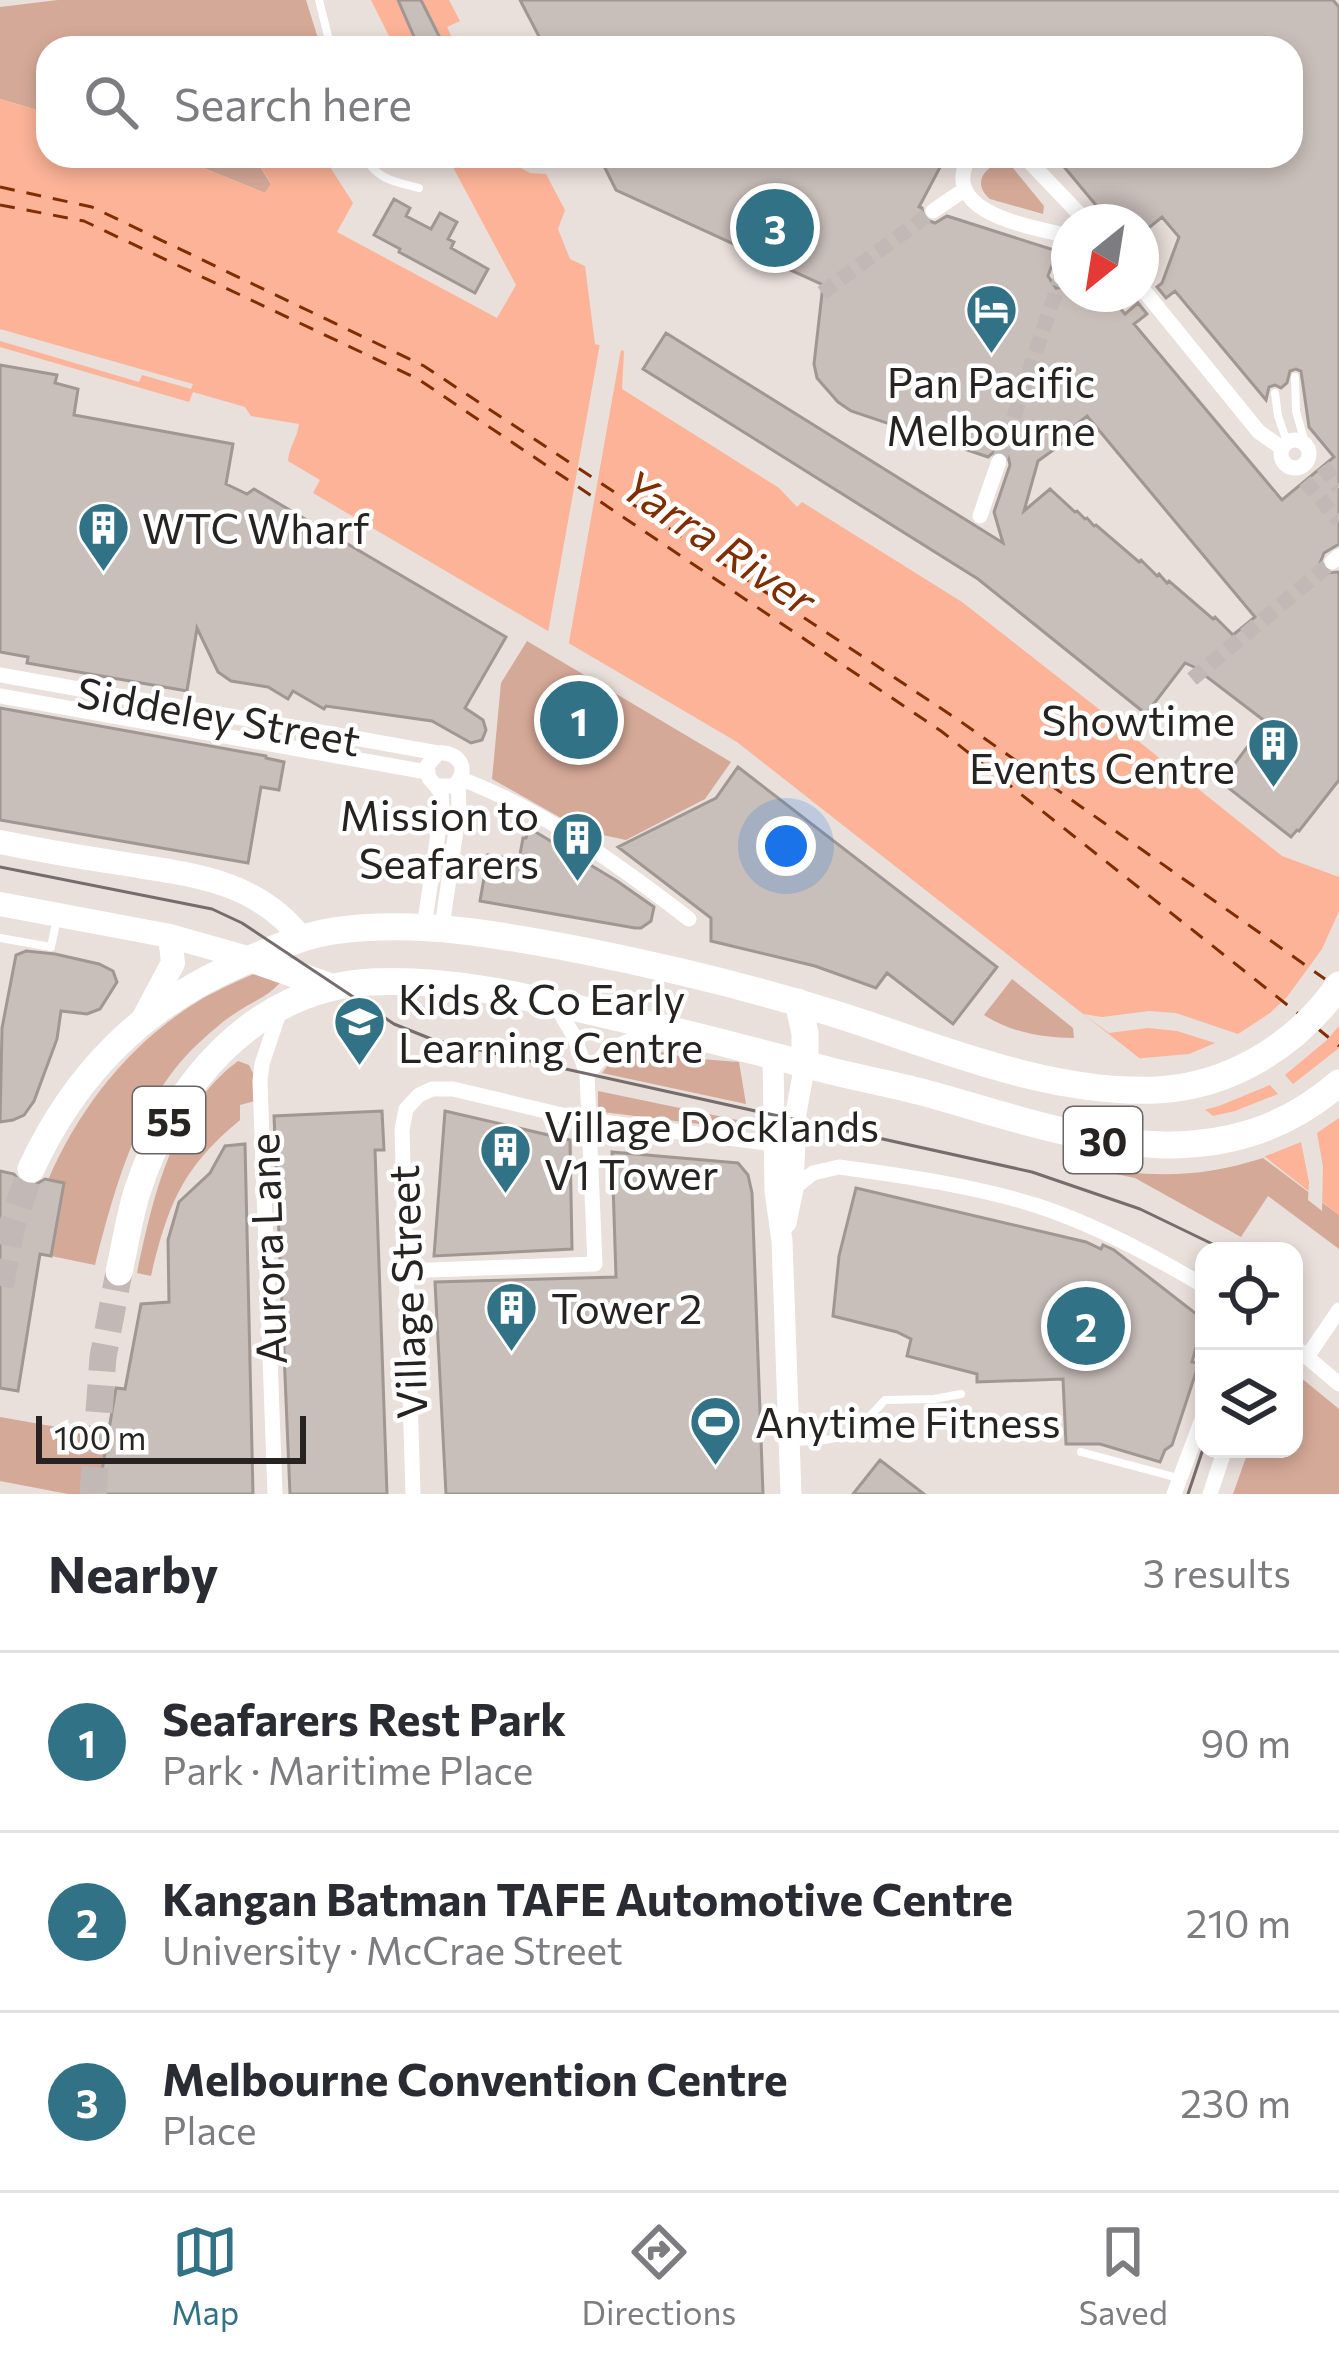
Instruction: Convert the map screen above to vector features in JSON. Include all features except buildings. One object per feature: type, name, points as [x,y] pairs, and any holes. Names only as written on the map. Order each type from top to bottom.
[{"type":"highway","name":"30","points":[[301,938],[369,928],[433,927],[534,941],[661,966],[797,1002],[994,1065],[1105,1088],[1157,1090],[1231,1074],[1280,1046],[1315,1015],[1339,985]]},
{"type":"highway","name":"55","points":[[31,1169],[81,1082],[141,1023],[188,990],[301,938]]},
{"type":"highway","points":[[301,938],[331,987]]},
{"type":"highway","name":"30","points":[[251,958],[331,987],[375,981],[445,984],[554,1003],[1078,1136],[1151,1146],[1212,1142],[1265,1128],[1339,1083]]},
{"type":"highway","name":"55","points":[[118,1272],[137,1192],[176,1109],[202,1070],[246,1029],[281,1007],[331,987]]},
{"type":"highway","points":[[773,1055],[797,1002]]},
{"type":"highway","points":[[797,1002],[805,1033],[805,1064]]},
{"type":"main road","points":[[0,842],[212,879],[274,910],[301,938]]},
{"type":"main road","name":"30","points":[[0,904],[170,936],[251,958]]},
{"type":"main road","points":[[141,1023],[173,964],[170,936]]},
{"type":"street","points":[[964,168],[969,200],[1051,230]]},
{"type":"street","points":[[1035,168],[1070,204]]},
{"type":"street","points":[[933,211],[964,190]]},
{"type":"street","points":[[1159,309],[1259,431],[1295,445],[1323,466]]},
{"type":"street","points":[[1295,445],[1281,457],[1305,481]]},
{"type":"street","points":[[1289,467],[1297,469],[1309,458],[1295,445]]},
{"type":"street","points":[[980,516],[999,460]]},
{"type":"street","name":"Siddeley Street","points":[[0,675],[438,753]]},
{"type":"street","name":"Siddeley Street","points":[[0,696],[314,752],[432,779]]},
{"type":"street","points":[[314,752],[318,733]]},
{"type":"street","points":[[433,927],[443,854],[441,794],[432,779],[430,761],[438,753],[450,753],[463,769],[459,810],[443,854]]},
{"type":"street","points":[[432,779],[448,788],[459,781]]},
{"type":"street","points":[[459,781],[499,795],[572,836],[689,919]]},
{"type":"street","points":[[404,1271],[596,1271],[587,1075],[575,1038],[554,1003]]},
{"type":"street","name":"Aurora Lane","points":[[274,1494],[260,1081],[281,1007]]},
{"type":"street","points":[[587,1075],[612,1048],[662,1027]]},
{"type":"street","points":[[773,1055],[791,1494]]},
{"type":"street","points":[[782,1241],[793,1190],[796,1114],[805,1064]]},
{"type":"street","name":"Village Street","points":[[413,1494],[404,1271],[402,1130],[406,1109],[432,1089],[453,1089],[588,1120]]},
{"type":"street","points":[[588,1120],[775,1144]]},
{"type":"street","points":[[793,1190],[813,1173],[839,1167],[1005,1197],[1082,1223],[1195,1281]]},
{"type":"street","points":[[1303,1350],[1339,1310]]},
{"type":"street","points":[[1303,1354],[1339,1384]]},
{"type":"street","points":[[1176,1486],[1195,1437]]},
{"type":"street","points":[[1210,1494],[1222,1458]]},
{"type":"lane","points":[[319,0],[328,36]]},
{"type":"lane","points":[[372,168],[384,179],[419,188]]},
{"type":"lane","points":[[1294,377],[1295,445]]},
{"type":"lane","points":[[1275,393],[1278,416],[1295,445]]},
{"type":"lane","points":[[0,938],[52,947],[58,915]]},
{"type":"lane","points":[[789,1442],[839,1439],[854,1432],[885,1400],[961,1394]]},
{"type":"lane","points":[[910,1399],[921,1408]]},
{"type":"lane","points":[[1081,1452],[1176,1486]]},
{"type":"shaded area","points":[[58,0],[306,0],[317,36],[36,36],[36,110],[0,99],[0,7]]},
{"type":"shaded area","points":[[204,168],[261,168],[271,184],[265,193]]},
{"type":"shaded area","points":[[1013,168],[1044,206],[1043,214],[990,199],[981,183],[989,169]]},
{"type":"shaded area","points":[[527,641],[731,762],[705,799],[626,840],[584,831],[492,779],[501,683]]},
{"type":"shaded area","points":[[265,969],[282,980],[209,1033],[179,1063],[145,1115],[121,1174],[95,1265],[51,1256],[64,1184],[48,1180],[91,1103],[129,1057],[173,1018]]},
{"type":"shaded area","points":[[1012,979],[1073,1028],[1074,1038],[1027,1033],[984,1015]]},
{"type":"shaded area","points":[[639,1047],[688,1058],[739,1062],[746,1104],[602,1073],[616,1054]]},
{"type":"shaded area","points":[[238,1061],[249,1065],[254,1075],[255,1101],[240,1105],[240,1120],[204,1155],[180,1189],[151,1276],[137,1273],[150,1215],[181,1130],[215,1081]]},
{"type":"shaded area","points":[[598,1091],[747,1122],[747,1130],[603,1112]]},
{"type":"shaded area","points":[[1263,1158],[1339,1215],[1339,1249],[1268,1196],[1241,1237],[1135,1178],[1081,1167],[1172,1174],[1216,1170]]},
{"type":"shaded area","points":[[1303,1379],[1339,1409],[1339,1494],[1233,1494],[1246,1458],[1303,1458]]},
{"type":"shaded area","points":[[0,1417],[108,1436],[98,1494],[68,1494],[0,1481]]},
{"type":"water","points":[[371,0],[449,0],[460,21],[447,27],[451,36],[389,36]]},
{"type":"water","name":"Yarra River","points":[[0,99],[36,110],[36,168],[204,168],[265,193],[271,183],[261,168],[331,168],[353,203],[337,232],[497,318],[516,285],[453,168],[521,168],[546,174],[565,210],[558,229],[570,259],[585,266],[595,344],[624,351],[622,389],[779,488],[797,507],[802,502],[962,602],[1100,710],[1097,717],[1122,728],[1282,856],[1339,877],[1339,1215],[737,742],[313,493],[320,480],[288,461],[299,424],[251,416],[245,407],[193,392],[189,402],[0,347]]},
{"type":"pier","name":"WTC Wharf","points":[[0,329],[193,384],[191,389],[142,375],[139,382],[0,341]]},
{"type":"pier","points":[[601,338],[622,344],[568,648],[547,638]]},
{"type":"pier","points":[[1339,911],[1339,1026],[1285,1075],[1293,1084],[1339,1048],[1339,1118],[1317,1133],[1323,1166],[1322,1211],[1308,1200],[1301,1142],[1256,1160],[1204,1118],[1278,1094],[1270,1085],[1196,1112],[1132,1059],[1189,1054],[1215,1043],[1148,1028],[1109,1033],[1083,1014],[1176,1013],[1238,1034],[1287,997],[1322,949]]},
{"type":"ferry route","points":[[0,187],[92,207],[424,366],[957,719],[1325,979]]},
{"type":"ferry route","points":[[0,205],[84,221],[418,379],[941,731],[1300,1015]]},
{"type":"ferry route","points":[[1317,1028],[1339,1046]]},
{"type":"tunnel","points":[[822,293],[933,211]]},
{"type":"tunnel","points":[[999,461],[1051,307]]},
{"type":"tunnel","points":[[1323,466],[1339,488]]},
{"type":"tunnel","points":[[1305,481],[1339,521]]},
{"type":"tunnel","points":[[1192,679],[1332,562]]},
{"type":"tunnel","points":[[0,1286],[12,1226],[31,1169]]},
{"type":"tunnel","points":[[93,1494],[103,1357],[119,1272]]},
{"type":"tram line","points":[[0,867],[212,909],[242,923],[394,1024],[434,1040],[1032,1172],[1140,1209],[1208,1242]]},
{"type":"tram line","points":[[1188,1494],[1200,1458]]},
{"type":"place","name":"Melbourne Convention Centre","points":[[775,228]]},
{"type":"place","name":"Pan Pacific Melbourne","points":[[991,355]]},
{"type":"place","name":"WTC Wharf","points":[[103,573]]},
{"type":"place","name":"Seafarers Rest Park","points":[[579,720]]},
{"type":"place","name":"Showtime Events Centre","points":[[1274,789]]},
{"type":"place","name":"Mission to Seafarers","points":[[578,884]]},
{"type":"place","name":"Kids & Co Early Learning Centre","points":[[359,1068]]},
{"type":"place","name":"Village Docklands V1 Tower","points":[[505,1195]]},
{"type":"place","name":"Kangan Batman TAFE Automotive Centre","points":[[1086,1326]]},
{"type":"place","name":"Tower 2","points":[[512,1353]]},
{"type":"place","name":"Anytime Fitness","points":[[716,1467]]}]
